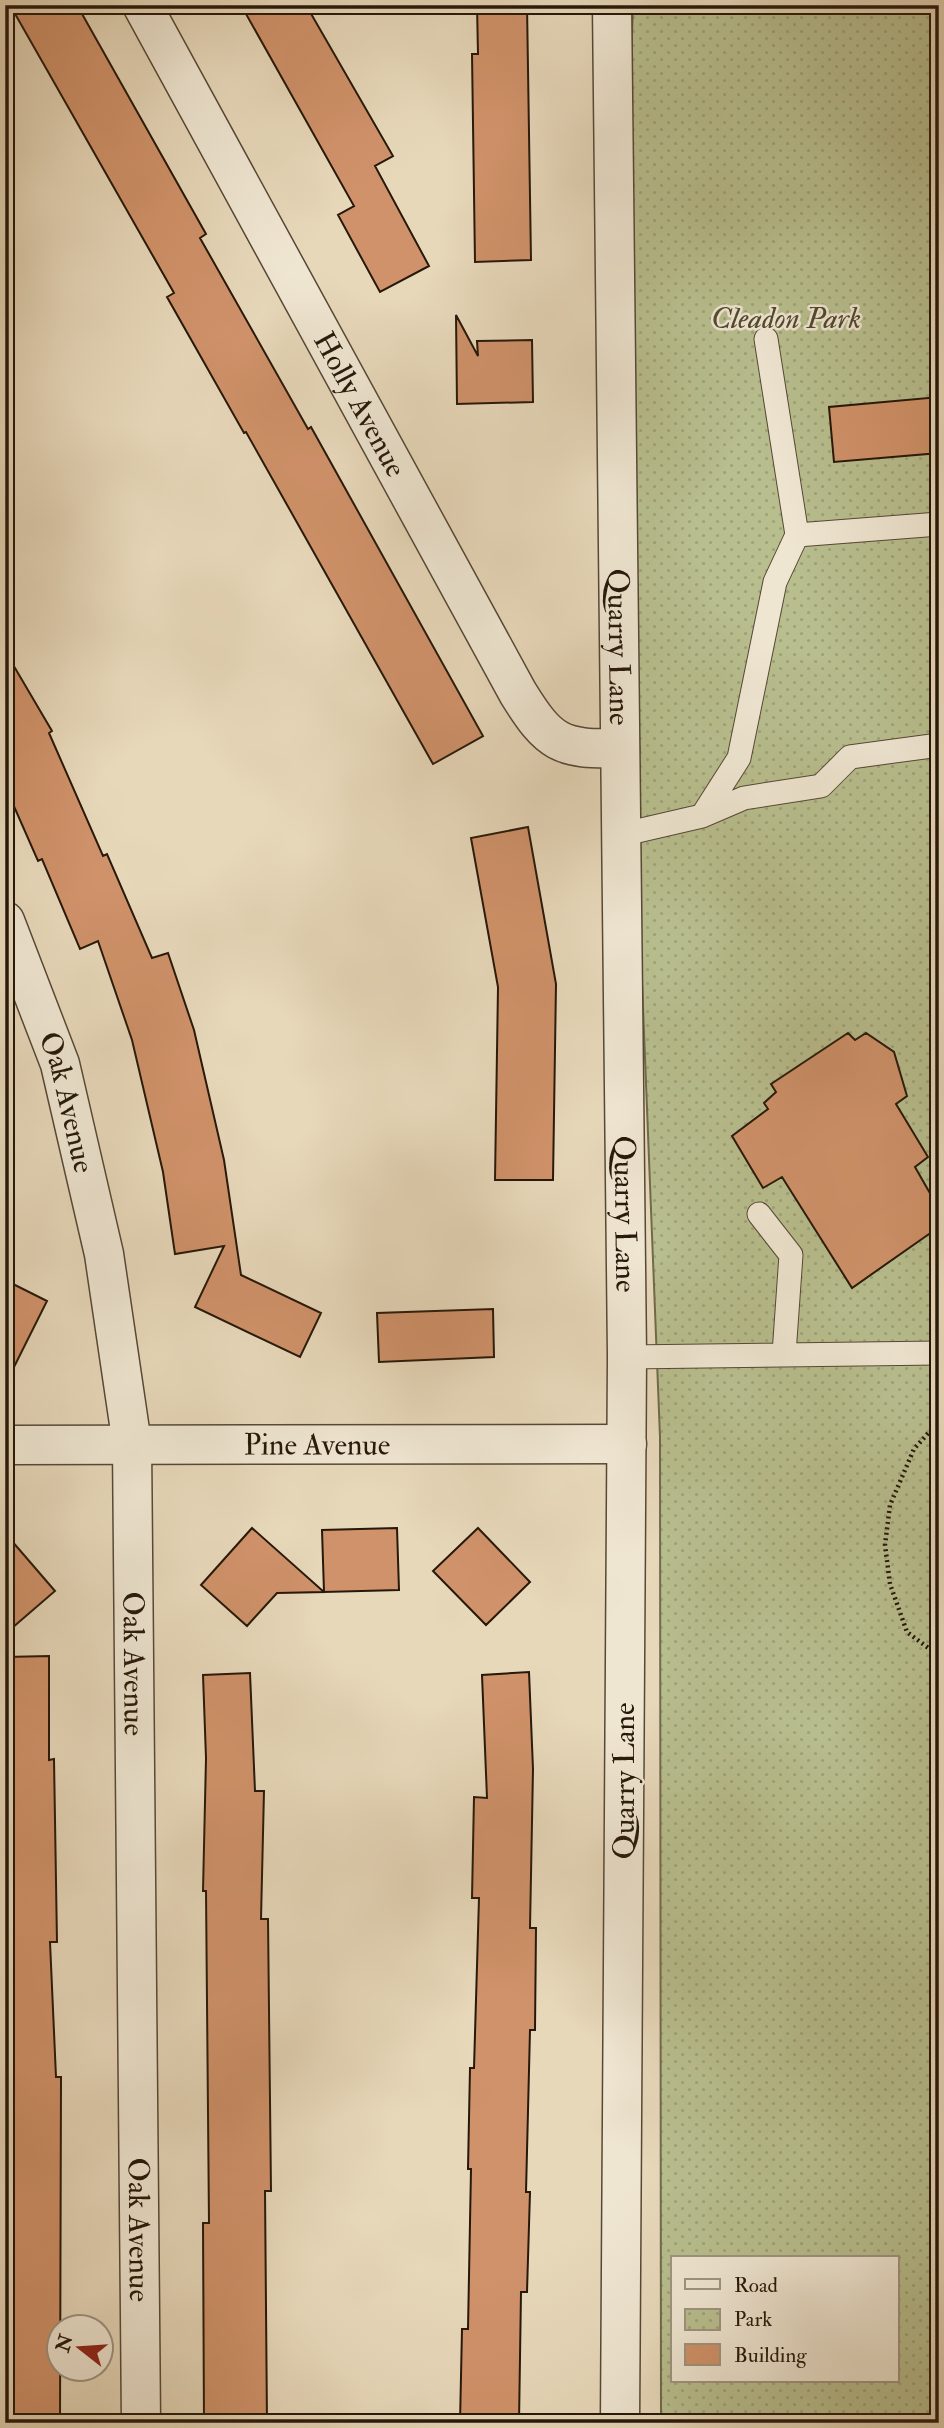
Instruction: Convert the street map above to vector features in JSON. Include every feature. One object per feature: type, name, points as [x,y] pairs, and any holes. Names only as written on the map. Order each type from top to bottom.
[{"type":"street","name":"Holly Avenue","points":[[142,5],[536,722],[557,741],[575,747],[620,748]]},
{"type":"street","name":"Quarry Lane","points":[[612,5],[610,57],[627,1357],[620,2423]]},
{"type":"street","name":"Oak Avenue","points":[[5,921],[60,1064],[104,1254],[132,1444],[141,2423]]},
{"type":"street","name":"Pine Avenue","points":[[5,1445],[626,1444]]},
{"type":"lane","points":[[702,816],[739,758],[775,582],[797,535],[766,339]]},
{"type":"lane","points":[[797,535],[939,524]]},
{"type":"lane","points":[[621,835],[702,816],[744,798],[821,786],[850,757],[939,745]]},
{"type":"lane","points":[[759,1213],[791,1255],[785,1354]]},
{"type":"lane","points":[[627,1357],[939,1353]]},
{"type":"path","points":[[939,1421],[914,1449],[909,1460],[890,1505],[885,1545],[890,1584],[907,1632],[939,1656]]},
{"type":"green space","name":"Cleadon Park","points":[[633,5],[939,5],[939,2423],[661,2423],[660,1437],[638,881],[631,65]]},
{"type":"building","points":[[10,5],[77,5],[206,234],[200,238],[308,429],[311,427],[483,736],[433,764],[167,297],[174,293]]},
{"type":"building","points":[[241,5],[306,5],[393,156],[375,166],[429,266],[380,292],[338,215],[354,206]]},
{"type":"building","points":[[477,5],[527,5],[531,260],[475,262],[472,54],[478,54]]},
{"type":"building","points":[[456,315],[478,356],[477,341],[532,340],[533,402],[457,404]]},
{"type":"building","points":[[939,397],[939,453],[834,462],[829,407]]},
{"type":"building","points":[[5,651],[52,731],[49,733],[103,856],[107,854],[152,958],[168,953],[194,1030],[224,1160],[241,1275],[321,1313],[300,1357],[195,1307],[224,1246],[175,1254],[163,1172],[132,1040],[98,941],[80,949],[42,859],[38,861],[5,786]]},
{"type":"building","points":[[528,827],[556,984],[553,1180],[495,1180],[498,987],[471,838]]},
{"type":"building","points":[[848,1033],[855,1040],[866,1033],[894,1052],[907,1096],[896,1104],[928,1157],[915,1167],[939,1209],[939,1227],[852,1288],[782,1177],[763,1188],[732,1136],[768,1109],[764,1103],[776,1092],[771,1084]]},
{"type":"building","points":[[5,1280],[47,1301],[5,1385]]},
{"type":"building","points":[[493,1309],[494,1357],[379,1362],[377,1313]]},
{"type":"building","points":[[252,1528],[324,1592],[277,1593],[247,1626],[201,1585]]},
{"type":"building","points":[[397,1528],[399,1590],[324,1592],[322,1530]]},
{"type":"building","points":[[478,1528],[530,1582],[486,1625],[433,1571]]},
{"type":"building","points":[[5,1533],[55,1591],[5,1634]]},
{"type":"building","points":[[49,1656],[49,1760],[54,1759],[57,1942],[50,1942],[56,2077],[61,2077],[60,2312],[46,2312],[46,2382],[60,2382],[60,2423],[5,2423],[5,2078],[9,2078],[5,1998],[5,1657]]},
{"type":"building","points":[[529,1672],[533,1769],[530,1928],[536,1928],[535,2030],[530,2030],[526,2192],[530,2192],[527,2292],[521,2292],[519,2423],[460,2423],[462,2329],[468,2329],[470,2068],[474,2068],[479,1898],[472,1898],[474,1797],[487,1798],[482,1675]]},
{"type":"building","points":[[250,1673],[255,1791],[264,1791],[261,1919],[268,1919],[271,2191],[265,2191],[267,2423],[204,2423],[203,2223],[209,2223],[206,1891],[203,1891],[206,1758],[203,1675]]}]
